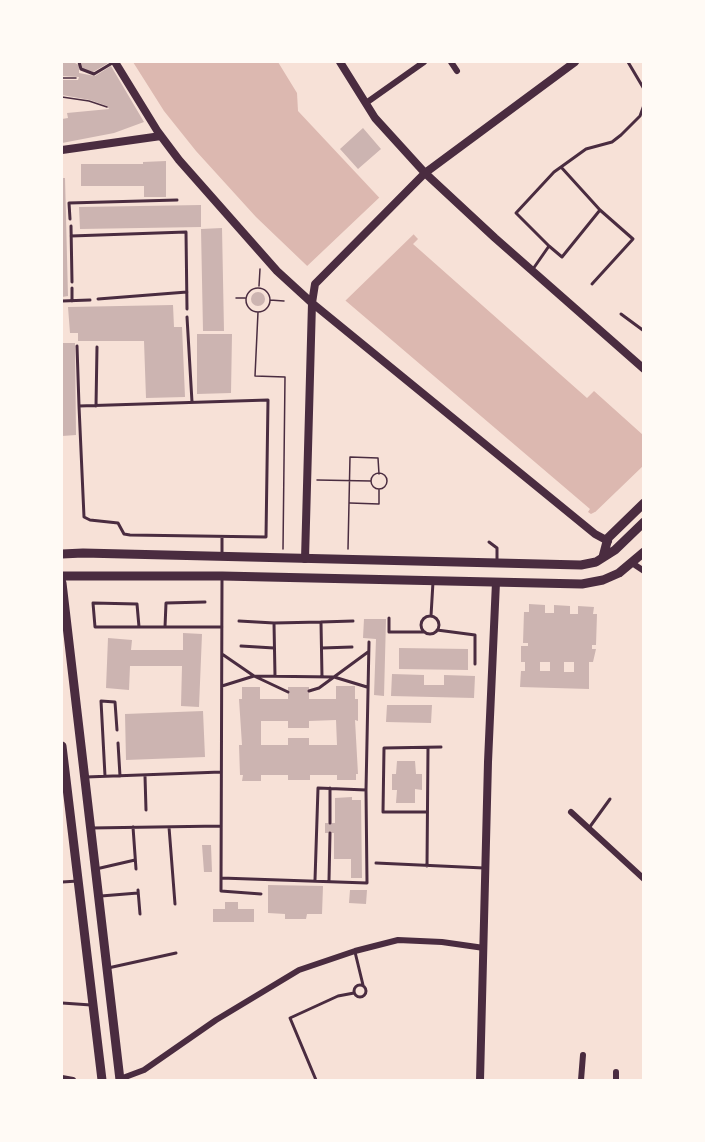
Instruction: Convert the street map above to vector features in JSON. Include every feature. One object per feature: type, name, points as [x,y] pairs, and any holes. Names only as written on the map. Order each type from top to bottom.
[{"type":"main road","points":[[603,557],[608,539],[644,503]]},
{"type":"main road","points":[[62,554],[83,552],[581,565],[596,562],[621,544],[644,522]]},
{"type":"main road","points":[[222,556],[222,576]]},
{"type":"main road","points":[[62,576],[222,576],[582,584],[611,576],[638,557]]},
{"type":"main road","points":[[294,578],[295,559]]},
{"type":"main road","points":[[369,560],[369,579]]},
{"type":"main road","points":[[434,561],[434,580]]},
{"type":"main road","points":[[496,582],[497,562]]},
{"type":"main road","points":[[62,583],[120,1080]]},
{"type":"main road","points":[[62,747],[64,784],[102,1080]]},
{"type":"main road","points":[[71,830],[91,828]]},
{"type":"main road","points":[[78,881],[96,874]]},
{"type":"main road","points":[[93,1005],[111,1003]]},
{"type":"street","points":[[114,62],[179,160],[277,271],[312,303],[586,526],[608,539]]},
{"type":"street","points":[[340,62],[375,118],[425,173],[644,369]]},
{"type":"street","points":[[366,103],[424,62]]},
{"type":"street","points":[[451,62],[457,71]]},
{"type":"street","points":[[305,559],[312,303],[315,284],[425,173],[575,62]]},
{"type":"street","points":[[62,150],[161,136]]},
{"type":"street","points":[[638,557],[644,571]]},
{"type":"street","points":[[480,1080],[496,582]]},
{"type":"street","points":[[571,812],[644,879]]},
{"type":"street","points":[[120,1080],[144,1070],[216,1020],[299,970],[398,939],[484,948]]},
{"type":"street","points":[[581,1080],[583,1055]]},
{"type":"street","points":[[616,1072],[616,1080]]},
{"type":"street","points":[[62,1078],[73,1080]]},
{"type":"lane","points":[[79,62],[81,69],[94,74],[114,62]]},
{"type":"lane","points":[[628,62],[644,89]]},
{"type":"lane","points":[[600,210],[562,257],[516,213],[554,172],[586,149],[612,142],[621,135],[640,116],[644,105]]},
{"type":"lane","points":[[561,167],[600,210],[633,239],[592,284]]},
{"type":"lane","points":[[70,219],[69,203],[177,200]]},
{"type":"lane","points":[[71,226],[72,282]]},
{"type":"lane","points":[[71,236],[186,232],[188,309]]},
{"type":"lane","points":[[532,270],[549,246]]},
{"type":"lane","points":[[72,288],[72,301]]},
{"type":"lane","points":[[98,300],[187,292]]},
{"type":"lane","points":[[62,301],[90,300]]},
{"type":"lane","points":[[621,314],[644,331]]},
{"type":"lane","points":[[187,317],[192,402]]},
{"type":"lane","points":[[77,345],[79,406],[84,517],[90,520],[118,523],[124,534],[130,535],[266,537],[268,400],[79,406]]},
{"type":"lane","points":[[96,405],[97,347]]},
{"type":"lane","points":[[222,537],[222,556]]},
{"type":"lane","points":[[489,543],[497,548],[497,562]]},
{"type":"lane","points":[[222,576],[221,891],[261,894]]},
{"type":"lane","points":[[431,616],[434,580]]},
{"type":"lane","points":[[165,627],[166,603],[205,602]]},
{"type":"lane","points":[[139,627],[137,604],[93,603],[95,627],[139,627],[165,627],[222,627]]},
{"type":"lane","points":[[431,616],[438,621],[437,630]]},
{"type":"lane","points":[[424,632],[423,620],[431,616]]},
{"type":"lane","points":[[389,618],[389,633],[424,632],[429,634],[437,630],[475,635],[475,664]]},
{"type":"lane","points":[[239,621],[274,623],[353,621]]},
{"type":"lane","points":[[321,622],[322,677]]},
{"type":"lane","points":[[274,623],[275,676]]},
{"type":"lane","points":[[221,878],[367,883],[369,642]]},
{"type":"lane","points":[[241,646],[274,648]]},
{"type":"lane","points":[[322,648],[352,647]]},
{"type":"lane","points":[[309,691],[319,688],[368,652]]},
{"type":"lane","points":[[222,654],[254,676],[288,692]]},
{"type":"lane","points":[[222,686],[254,676],[275,676],[334,677],[367,687]]},
{"type":"lane","points":[[105,776],[101,702],[115,702],[117,730]]},
{"type":"lane","points":[[118,743],[120,776]]},
{"type":"lane","points":[[427,812],[383,812],[384,748],[441,747]]},
{"type":"lane","points":[[427,866],[428,748]]},
{"type":"lane","points":[[84,777],[221,772]]},
{"type":"lane","points":[[146,775],[146,810]]},
{"type":"lane","points":[[315,880],[318,788],[366,790]]},
{"type":"lane","points":[[330,789],[330,823]]},
{"type":"lane","points":[[589,828],[610,799]]},
{"type":"lane","points":[[91,828],[221,826]]},
{"type":"lane","points":[[133,827],[136,869]]},
{"type":"lane","points":[[169,827],[175,904]]},
{"type":"lane","points":[[329,880],[330,833]]},
{"type":"lane","points":[[96,874],[135,860]]},
{"type":"lane","points":[[376,863],[486,868]]},
{"type":"lane","points":[[62,882],[78,881]]},
{"type":"lane","points":[[98,896],[138,891],[140,914]]},
{"type":"lane","points":[[316,1080],[290,1018],[338,996],[354,993],[360,997],[364,996],[366,988],[363,985],[355,951]]},
{"type":"lane","points":[[106,968],[176,953]]},
{"type":"lane","points":[[354,993],[356,986],[363,985]]},
{"type":"lane","points":[[62,1003],[93,1005]]},
{"type":"path","points":[[62,78],[76,78]]},
{"type":"path","points":[[62,97],[107,107]]},
{"type":"path","points":[[259,287],[260,269]]},
{"type":"path","points":[[259,287],[267,291],[270,300],[266,309],[258,312],[249,307],[246,298],[249,292],[259,287]]},
{"type":"path","points":[[236,298],[246,298]]},
{"type":"path","points":[[270,300],[284,301]]},
{"type":"path","points":[[258,312],[255,376],[285,377],[283,558]]},
{"type":"path","points":[[347,559],[351,457],[378,458],[379,474]]},
{"type":"path","points":[[373,474],[379,474],[386,476],[387,485],[384,489],[379,489],[371,487],[371,481],[373,474]]},
{"type":"path","points":[[307,480],[371,481]]},
{"type":"path","points":[[349,503],[379,504],[379,489]]},
{"type":"shaded area","points":[[133,62],[278,62],[297,93],[298,111],[418,239],[413,244],[587,398],[594,391],[643,435],[643,550],[595,512],[591,514],[588,512],[590,509],[326,284],[256,217],[196,151],[164,111]]},
{"type":"pier","points":[[382,195],[416,232],[343,303],[305,268]]},
{"type":"pier","points":[[644,465],[644,553],[595,516],[590,517]]},
{"type":"building","points":[[62,62],[73,62],[79,65],[79,73],[95,76],[111,66],[144,122],[114,133],[62,143],[62,119],[68,118],[67,113],[109,109],[107,106],[90,100],[62,95],[62,80],[78,80],[79,77],[62,76]]},
{"type":"building","points":[[110,62],[93,72],[82,69],[80,63]]},
{"type":"building","points":[[363,128],[381,149],[358,169],[340,149]]},
{"type":"building","points":[[166,161],[166,197],[144,197],[144,186],[81,186],[81,164],[143,164],[143,162]]},
{"type":"building","points":[[62,178],[65,178],[68,296],[62,297]]},
{"type":"building","points":[[201,205],[201,227],[80,229],[79,207]]},
{"type":"building","points":[[222,228],[224,331],[203,331],[201,229]]},
{"type":"building","points":[[258,292],[263,294],[265,299],[263,304],[258,306],[253,304],[251,299],[253,294]]},
{"type":"building","points":[[173,305],[174,327],[182,327],[185,397],[146,398],[144,341],[78,341],[78,333],[70,333],[68,307]]},
{"type":"building","points":[[197,334],[232,334],[231,393],[197,394]]},
{"type":"building","points":[[62,343],[75,343],[76,435],[62,436]]},
{"type":"building","points":[[529,604],[545,605],[545,613],[554,613],[554,605],[570,606],[570,614],[578,614],[578,606],[594,607],[593,614],[597,614],[596,645],[592,645],[592,649],[596,649],[593,662],[589,662],[589,689],[520,687],[521,671],[525,671],[525,662],[521,662],[521,646],[528,646],[528,643],[523,643],[524,612],[529,612]],"holes":[[[540,662],[550,662],[550,671],[540,671]],[[564,662],[574,662],[574,672],[564,672]]]},
{"type":"building","points":[[364,619],[386,619],[384,696],[374,695],[376,639],[363,638]]},
{"type":"building","points":[[183,633],[202,634],[199,707],[181,706],[182,666],[130,666],[129,690],[106,688],[108,638],[132,640],[131,650],[183,650]]},
{"type":"building","points":[[399,648],[468,649],[468,670],[399,669]]},
{"type":"building","points":[[392,674],[424,675],[424,685],[444,685],[444,675],[475,676],[474,698],[391,696]]},
{"type":"building","points":[[336,686],[355,686],[355,699],[358,699],[358,721],[355,720],[358,774],[356,774],[356,780],[337,780],[337,775],[310,775],[310,780],[288,780],[288,775],[261,775],[261,781],[242,781],[239,699],[242,699],[242,687],[260,687],[260,699],[288,699],[288,687],[309,687],[309,699],[336,699]],"holes":[[[336,720],[337,745],[309,745],[309,738],[288,738],[288,745],[261,745],[261,721],[288,721],[288,728],[309,728],[309,721]]]},
{"type":"building","points":[[387,705],[432,705],[431,723],[386,722]]},
{"type":"building","points":[[203,711],[205,757],[126,760],[125,714]]},
{"type":"building","points":[[397,761],[415,761],[416,774],[422,774],[422,790],[415,789],[415,803],[396,803],[397,790],[392,790],[392,774],[396,774]]},
{"type":"building","points":[[352,797],[352,800],[361,800],[362,878],[351,878],[351,859],[334,859],[334,833],[325,833],[325,823],[335,823],[335,798]]},
{"type":"building","points":[[202,845],[211,845],[212,872],[204,872]]},
{"type":"building","points":[[268,885],[323,886],[322,914],[307,914],[306,919],[285,919],[285,914],[268,913]]},
{"type":"building","points":[[350,890],[367,890],[366,904],[349,903]]},
{"type":"building","points":[[225,902],[238,902],[238,909],[254,909],[254,922],[213,922],[213,909],[225,909]]}]
